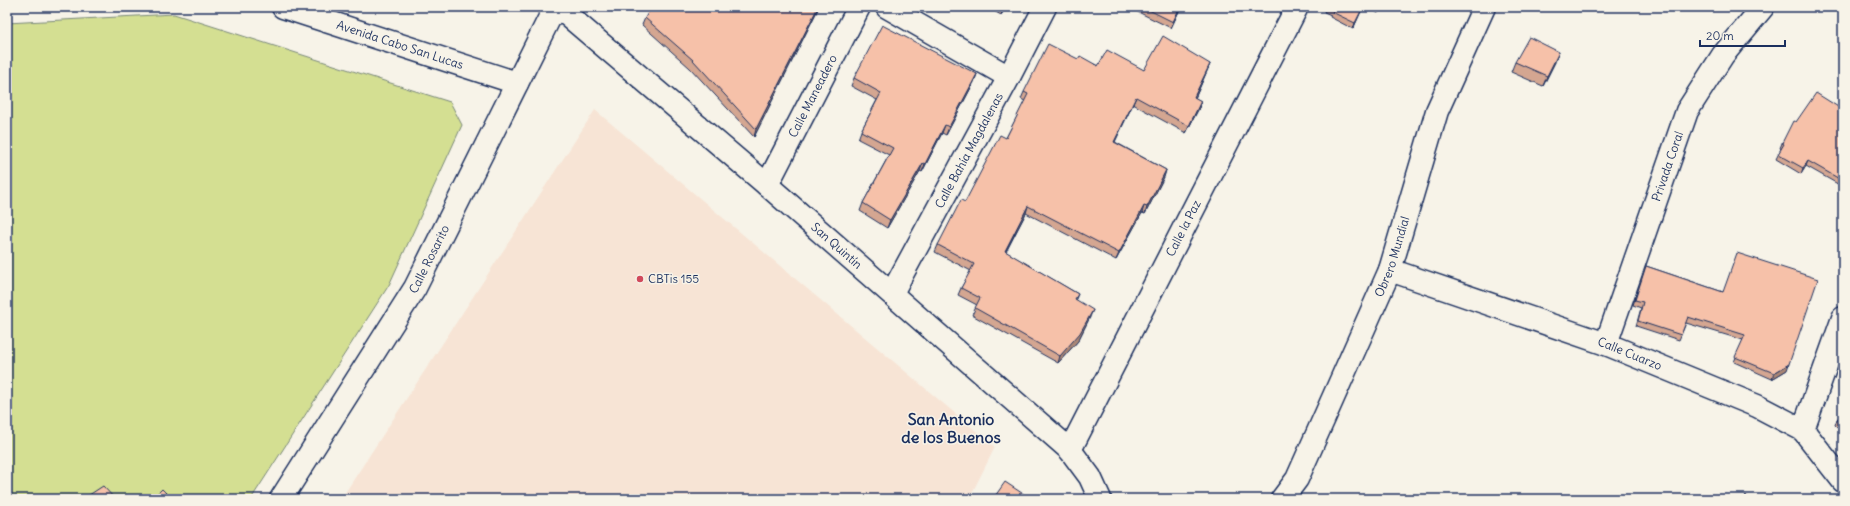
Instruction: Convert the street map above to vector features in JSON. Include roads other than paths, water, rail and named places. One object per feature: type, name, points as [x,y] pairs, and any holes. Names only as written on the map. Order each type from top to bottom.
[{"type":"street","name":"Avenida Cabo San Lucas","points":[[283,7],[517,83]]},
{"type":"street","name":"Calle Rosarito","points":[[281,499],[415,288],[555,7]]},
{"type":"street","name":"San Quintín","points":[[558,7],[892,293],[1070,450],[1090,477],[1100,499]]},
{"type":"street","name":"Calle Maneadero","points":[[767,185],[859,7]]},
{"type":"street","points":[[887,7],[1009,78]]},
{"type":"street","name":"Calle Bahía Magdalenas","points":[[892,293],[1009,78],[1045,7]]},
{"type":"street","name":"Calle la Paz","points":[[1070,450],[1297,7]]},
{"type":"street","name":"Obrero Mundial","points":[[1282,499],[1297,479],[1390,270],[1437,111],[1484,7]]},
{"type":"street","name":"Privada Coral","points":[[1606,344],[1687,111],[1723,55],[1763,7]]},
{"type":"street","name":"Calle Cuarzo","points":[[1390,270],[1606,344],[1757,406],[1803,430],[1843,481]]},
{"type":"street","points":[[1803,430],[1843,318]]},
{"type":"place","name":"CBTis 155","points":[[640,279]]},
{"type":"district","name":"San Antonio de los Buenos","points":[[951,428]]}]
